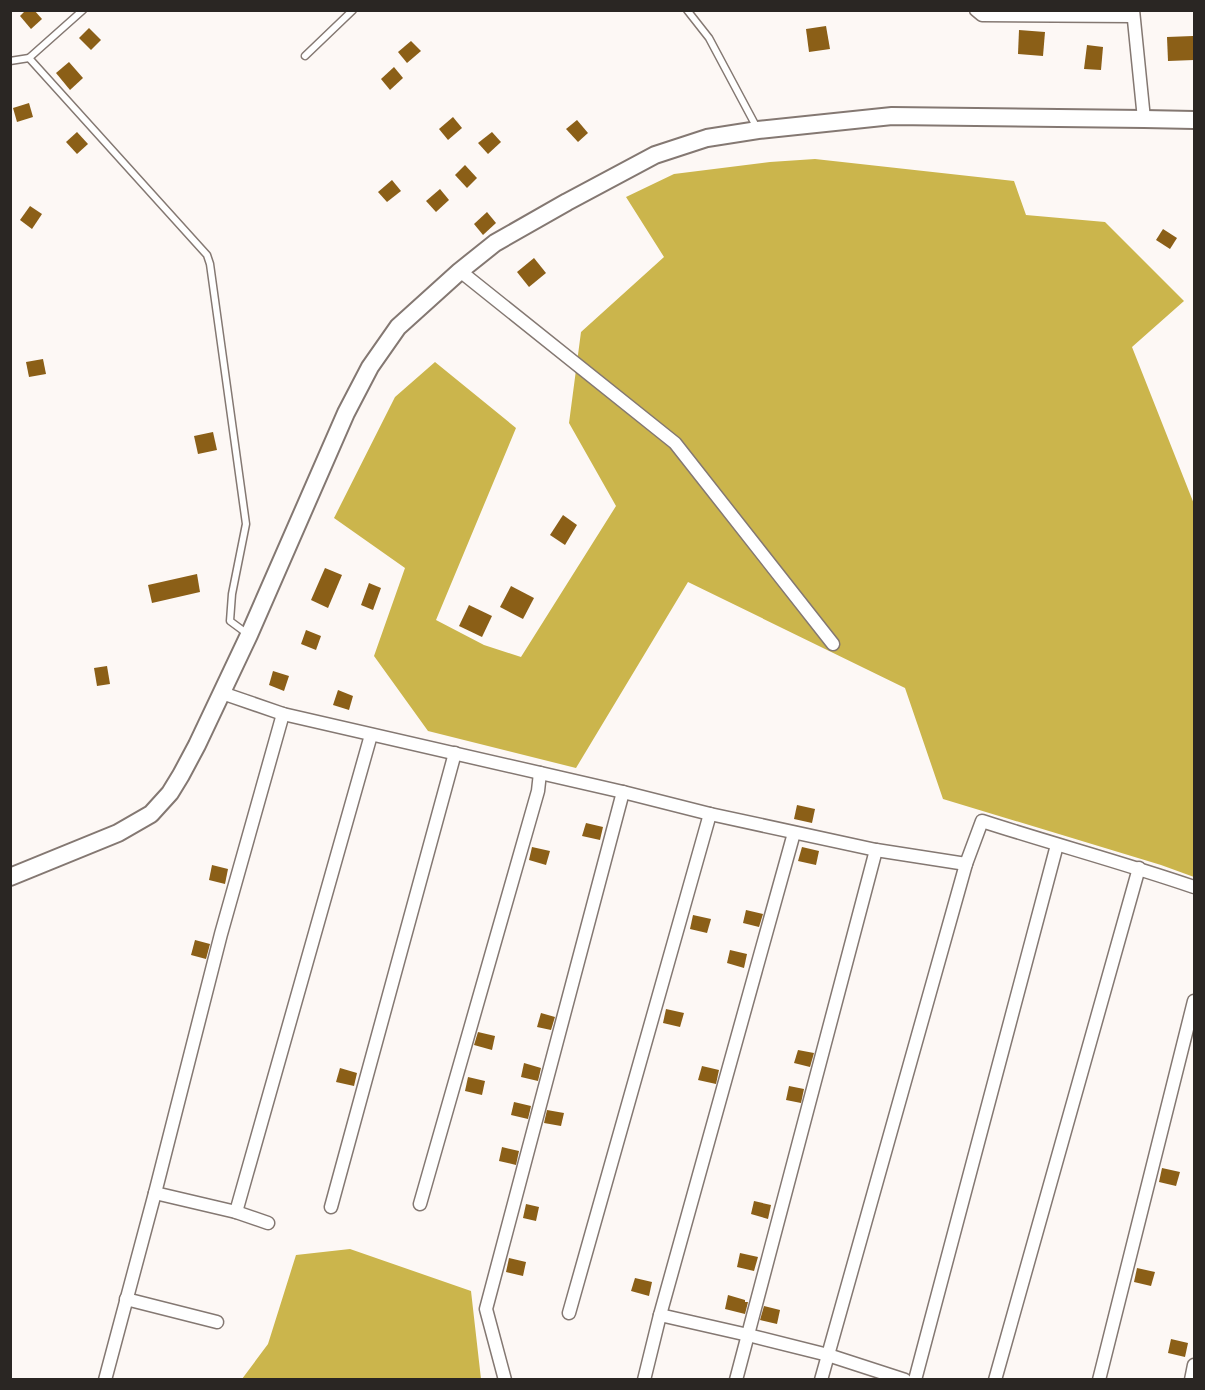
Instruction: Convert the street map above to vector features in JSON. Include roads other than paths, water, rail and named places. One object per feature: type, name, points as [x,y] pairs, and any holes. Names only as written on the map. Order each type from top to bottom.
[{"type":"main road","points":[[10,877],[118,833],[152,814],[170,793],[222,693],[346,413],[370,367],[398,327],[495,243],[655,154],[707,138],[758,130],[892,116],[1194,120]]},
{"type":"street","points":[[976,10],[981,15],[1133,13],[1144,118]]},
{"type":"street","points":[[460,271],[675,443],[833,644]]},
{"type":"street","points":[[222,693],[283,714],[710,814],[876,850],[966,864]]},
{"type":"street","points":[[105,1380],[221,934],[283,714]]},
{"type":"street","points":[[236,1212],[371,735]]},
{"type":"street","points":[[331,1208],[456,753]]},
{"type":"street","points":[[420,1204],[538,791],[540,773]]},
{"type":"street","points":[[505,1380],[486,1309],[623,792]]},
{"type":"street","points":[[569,1313],[710,814]]},
{"type":"street","points":[[821,1380],[966,864],[982,821],[1140,868],[1194,887]]},
{"type":"street","points":[[644,1380],[794,833]]},
{"type":"street","points":[[915,1380],[1057,845]]},
{"type":"street","points":[[736,1380],[876,850]]},
{"type":"street","points":[[995,1380],[1140,868]]},
{"type":"street","points":[[1099,1380],[1194,1001]]},
{"type":"street","points":[[155,1193],[236,1212],[268,1223]]},
{"type":"street","points":[[126,1299],[217,1322]]},
{"type":"street","points":[[660,1316],[828,1355],[905,1380]]},
{"type":"street","points":[[1191,1380],[1194,1365]]},
{"type":"lane","points":[[10,61],[28,58],[82,10]]},
{"type":"lane","points":[[305,56],[353,10]]},
{"type":"lane","points":[[687,10],[709,38],[758,130]]},
{"type":"lane","points":[[28,58],[207,255],[246,524],[232,594],[230,621],[249,635]]}]
